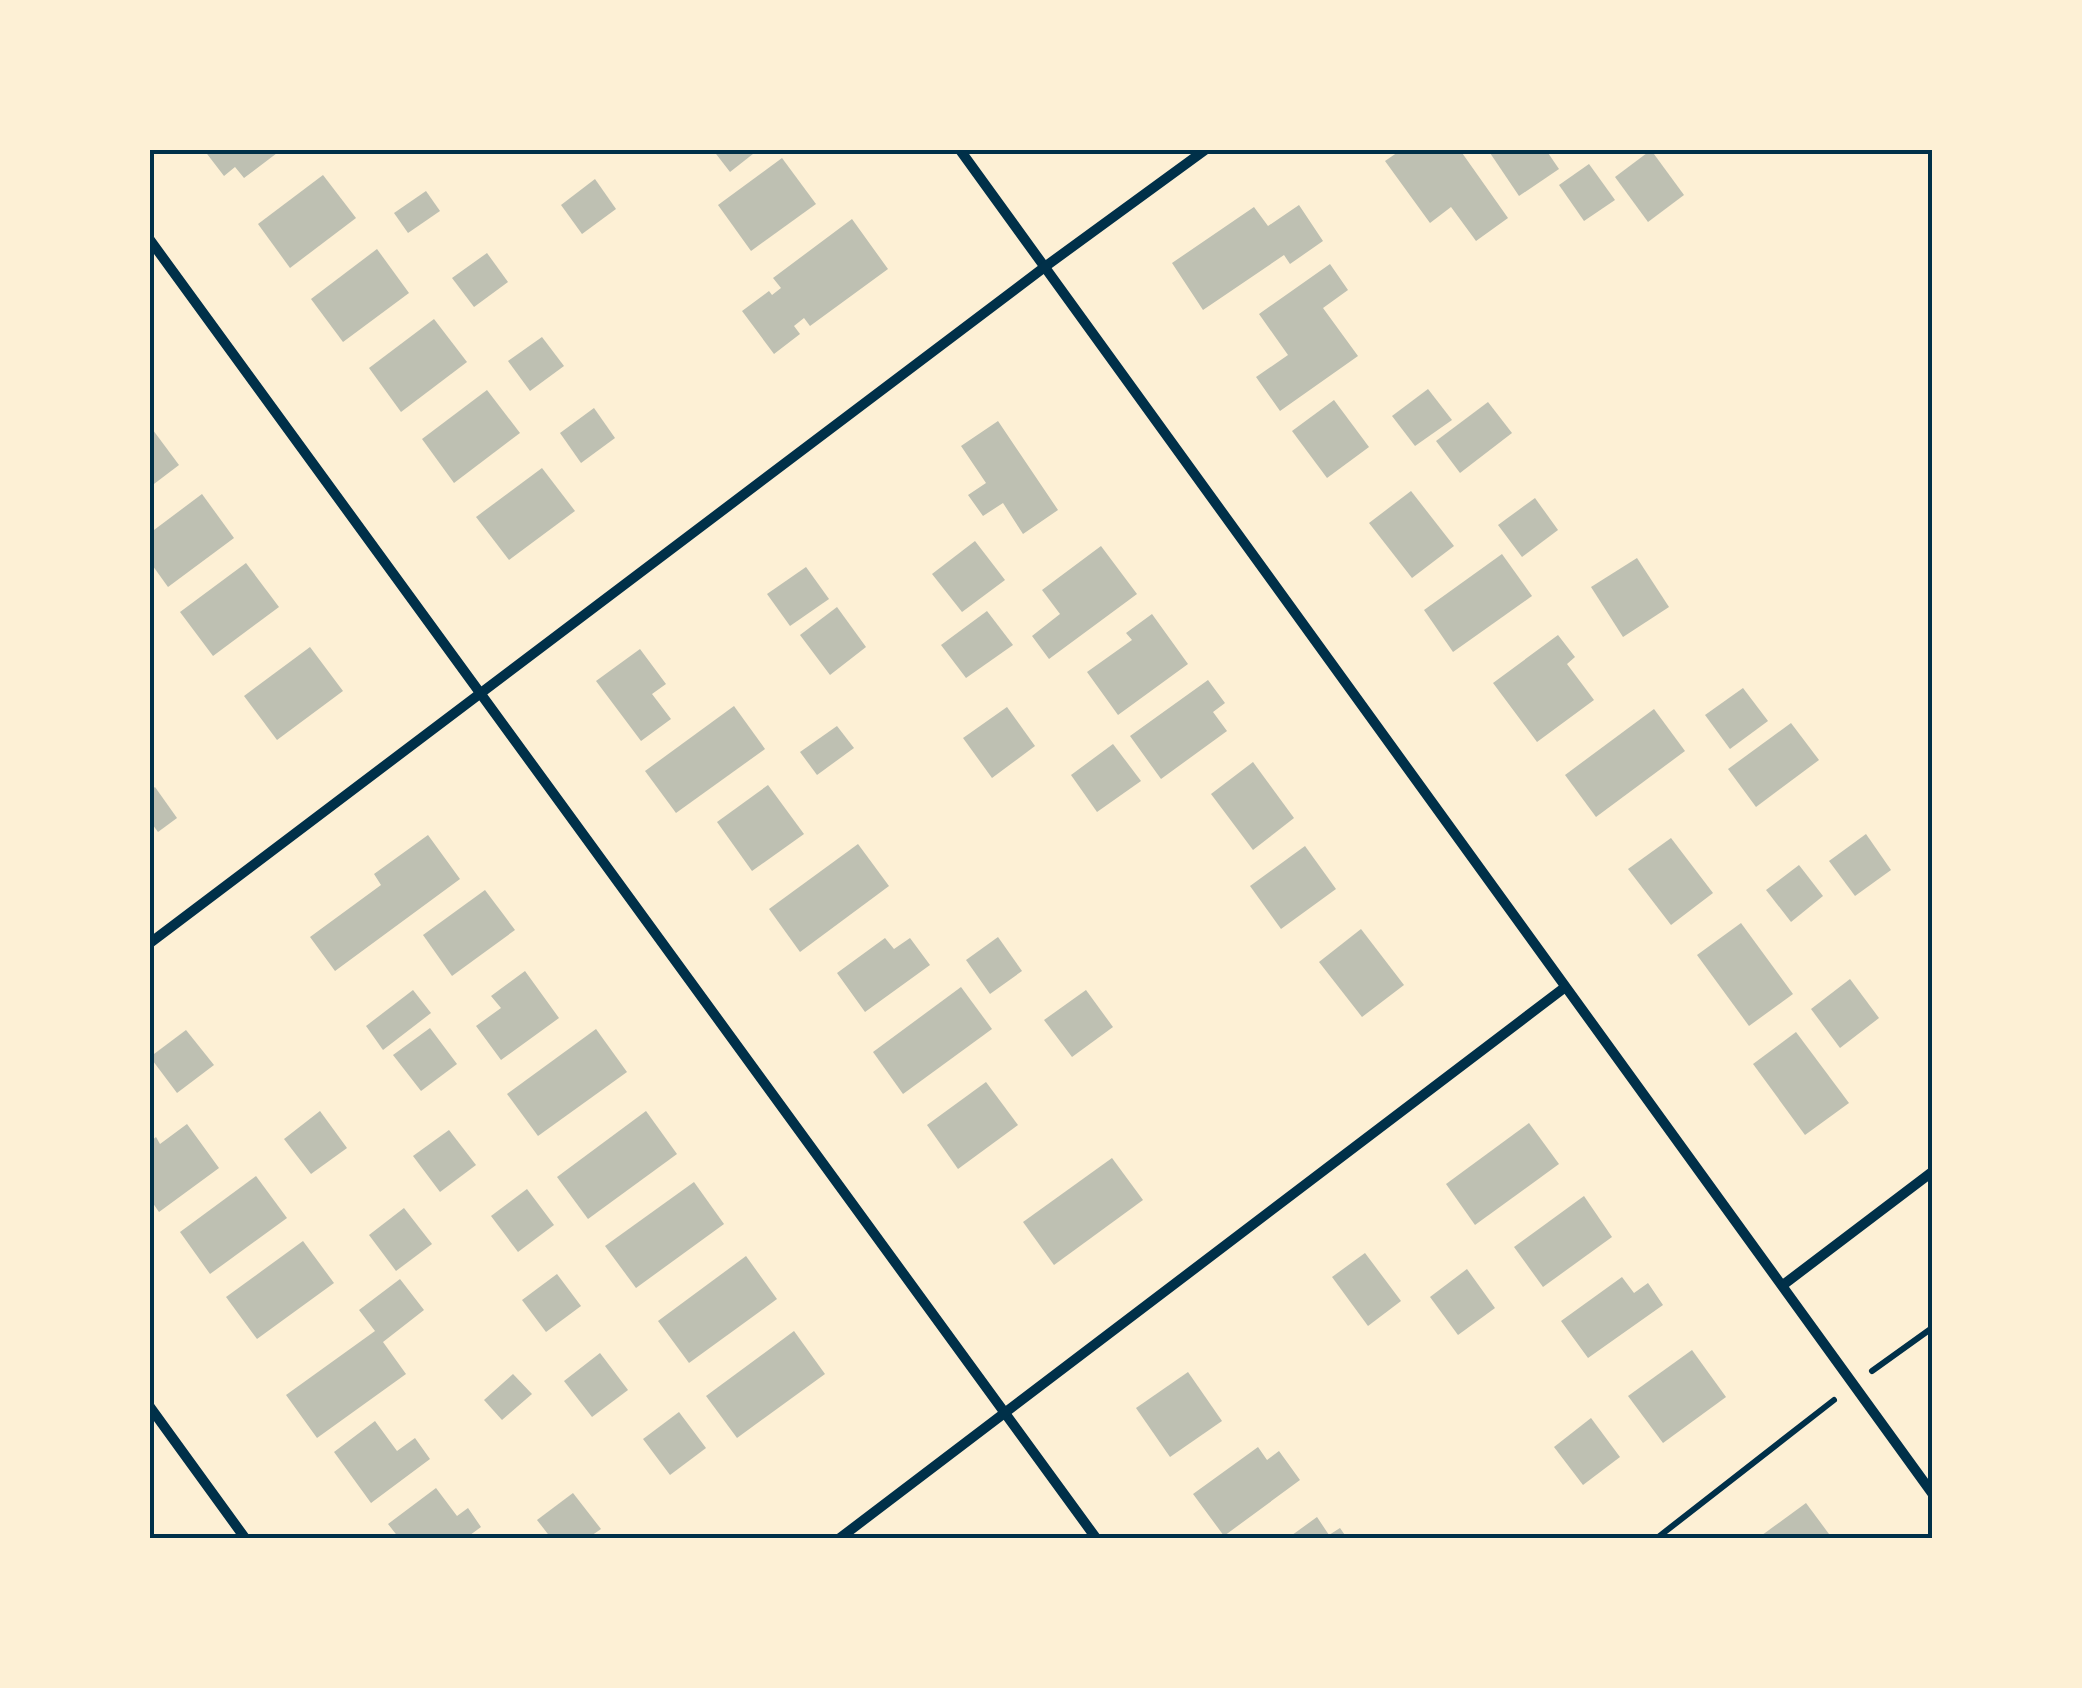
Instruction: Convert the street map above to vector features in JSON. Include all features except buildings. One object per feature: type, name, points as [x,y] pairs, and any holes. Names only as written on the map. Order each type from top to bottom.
[{"type":"street","points":[[960,150],[1932,1493]]},
{"type":"street","points":[[150,943],[1205,150]]},
{"type":"street","points":[[150,240],[1096,1538]]},
{"type":"street","points":[[840,1538],[1564,988]]},
{"type":"street","points":[[1783,1285],[1932,1172]]},
{"type":"street","points":[[150,1407],[245,1538]]},
{"type":"path","points":[[1877,1368],[1932,1328]]},
{"type":"path","points":[[1656,1538],[1829,1404]]}]
